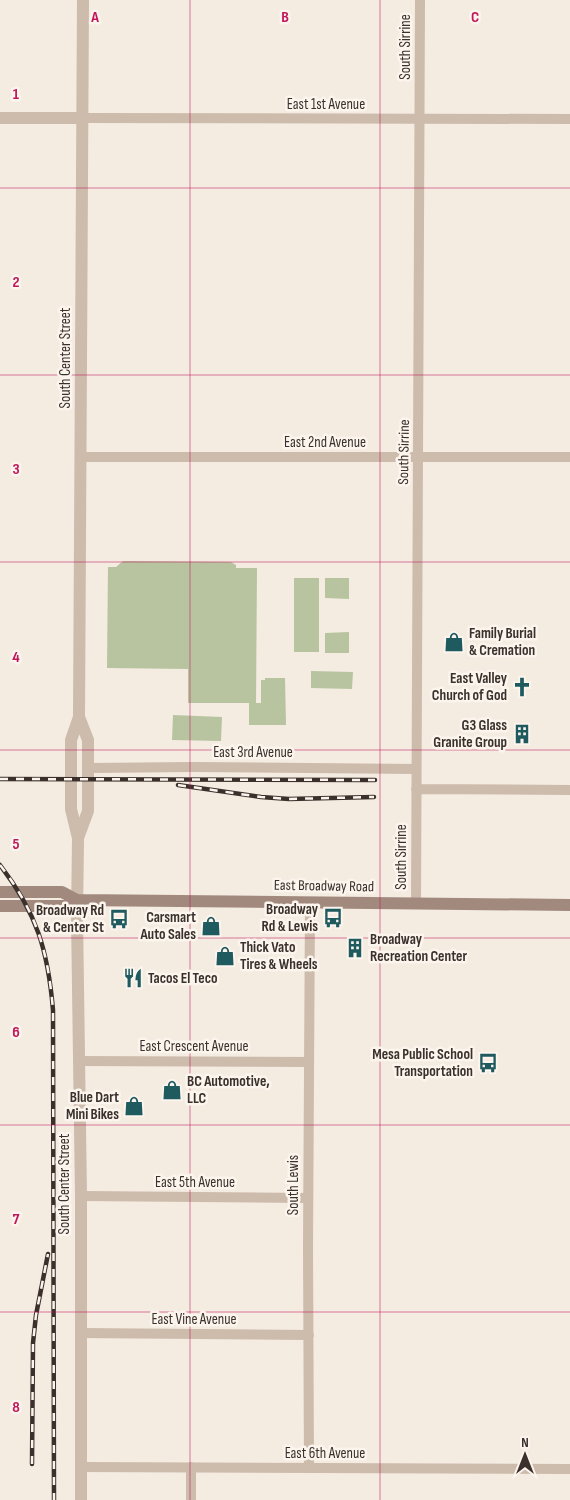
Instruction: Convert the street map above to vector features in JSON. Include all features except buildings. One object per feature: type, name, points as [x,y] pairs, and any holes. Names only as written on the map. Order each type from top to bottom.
[{"type":"main road","points":[[0,892],[62,892],[77,900]]},
{"type":"main road","name":"East Broadway Road","points":[[77,900],[570,905]]},
{"type":"main road","points":[[0,906],[65,906],[77,900]]},
{"type":"street","name":"South Center Street","points":[[81,1500],[78,838],[71,809],[71,779],[72,740],[79,717],[83,0]]},
{"type":"street","name":"South Sirrine","points":[[416,904],[420,0]]},
{"type":"street","points":[[0,118],[82,118]]},
{"type":"street","name":"East 1st Avenue","points":[[82,118],[570,119]]},
{"type":"street","name":"East 2nd Avenue","points":[[80,456],[570,457]]},
{"type":"street","name":"South Center Street","points":[[78,838],[88,811],[89,768],[88,740],[79,717]]},
{"type":"street","name":"East 3rd Avenue","points":[[89,768],[416,769]]},
{"type":"street","points":[[416,789],[570,790]]},
{"type":"street","name":"South Lewis","points":[[309,1468],[310,903]]},
{"type":"street","name":"East Crescent Avenue","points":[[79,1061],[309,1062]]},
{"type":"street","name":"East 5th Avenue","points":[[81,1196],[308,1198]]},
{"type":"street","name":"East Vine Avenue","points":[[80,1333],[309,1335]]},
{"type":"street","name":"East 6th Avenue","points":[[81,1467],[570,1469]]},
{"type":"street","points":[[191,1467],[191,1500]]},
{"type":"green space","points":[[123,561],[231,562],[236,565],[236,568],[257,568],[256,703],[261,703],[261,680],[265,680],[265,678],[285,678],[286,725],[249,725],[249,703],[188,703],[188,669],[107,668],[108,567],[116,567]]},
{"type":"green space","points":[[294,578],[319,578],[319,652],[294,652]]},
{"type":"green space","points":[[325,578],[349,578],[349,599],[325,598]]},
{"type":"green space","points":[[349,632],[349,653],[325,653],[325,633]]},
{"type":"green space","points":[[311,671],[353,672],[352,689],[311,688]]},
{"type":"green space","points":[[173,715],[222,717],[221,741],[172,740]]},
{"type":"railway","points":[[0,779],[375,780]]},
{"type":"railway","points":[[178,785],[261,797],[289,799],[374,797]]},
{"type":"railway","points":[[0,865],[32,916],[44,951],[53,1010],[54,1500]]},
{"type":"railway","points":[[32,1464],[33,1343],[36,1315],[48,1254]]},
{"type":"place","name":"Family Burial & Cremation","points":[[454,642]]},
{"type":"place","name":"East Valley Church of God","points":[[522,687]]},
{"type":"place","name":"G3 Glass Granite Group","points":[[522,734]]},
{"type":"place","name":"Broadway Rd & Lewis","points":[[333,918]]},
{"type":"place","name":"Broadway Rd & Center St","points":[[119,919]]},
{"type":"place","name":"Carsmart Auto Sales","points":[[211,926]]},
{"type":"place","name":"Broadway Recreation Center","points":[[355,948]]},
{"type":"place","name":"Thick Vato Tires & Wheels","points":[[225,956]]},
{"type":"place","name":"Tacos El Teco","points":[[133,978]]},
{"type":"place","name":"Mesa Public School Transportation","points":[[488,1063]]},
{"type":"place","name":"BC Automotive, LLC","points":[[172,1090]]},
{"type":"place","name":"Blue Dart Mini Bikes","points":[[134,1106]]}]
